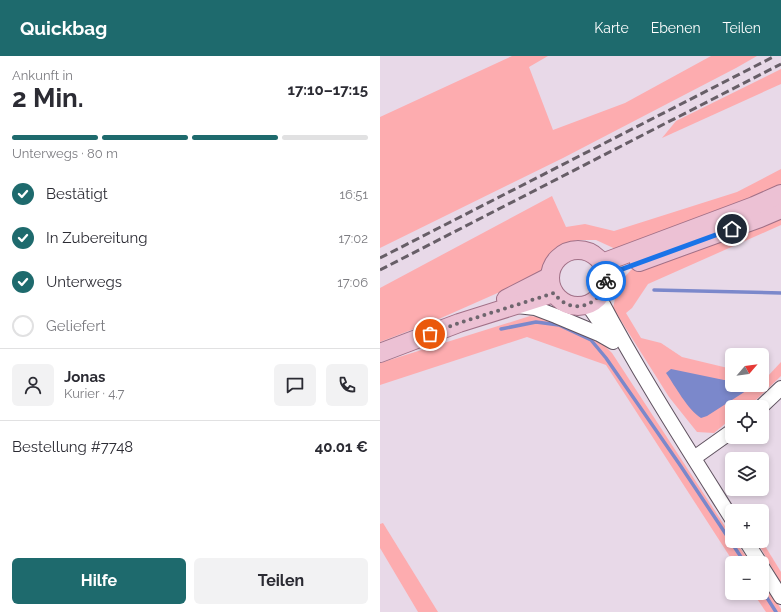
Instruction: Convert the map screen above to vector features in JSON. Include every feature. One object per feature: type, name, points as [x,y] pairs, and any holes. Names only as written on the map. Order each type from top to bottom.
[{"type":"main road","points":[[604,269],[781,194]]},
{"type":"main road","points":[[604,269],[760,218],[781,209]]},
{"type":"main road","points":[[580,249],[587,251],[598,258],[604,269],[605,286],[594,301],[582,306],[569,305],[563,302],[552,285],[550,271],[556,259],[567,251],[580,249]]},
{"type":"main road","points":[[459,323],[514,306],[552,285]]},
{"type":"main road","points":[[380,353],[401,346],[552,285]]},
{"type":"street","points":[[594,301],[613,342],[642,373]]},
{"type":"street","points":[[594,301],[614,324],[642,373],[725,508]]},
{"type":"street","points":[[514,306],[535,308],[598,334],[613,342]]},
{"type":"street","points":[[768,400],[781,388]]},
{"type":"street","points":[[694,458],[725,436]]},
{"type":"street","points":[[769,578],[781,597]]},
{"type":"shaded area","points":[[512,56],[548,56],[529,67],[553,130],[625,103],[711,56],[757,56],[563,158],[380,248],[380,117]]},
{"type":"shaded area","points":[[781,69],[781,84],[662,138],[676,121]]},
{"type":"shaded area","points":[[781,169],[781,186],[620,251],[596,240],[577,240],[558,247],[544,269],[529,279],[432,322],[380,342],[380,288],[552,196],[566,227],[585,224],[614,231],[737,192]]},
{"type":"shaded area","points":[[781,216],[781,225],[648,284],[632,308],[626,313],[641,338],[661,343],[682,357],[725,367],[725,392],[764,392],[756,400],[725,400],[725,424],[714,433],[697,432],[669,397],[613,308],[618,284],[631,270]]},
{"type":"shaded area","points":[[530,316],[554,319],[599,340],[612,353],[725,526],[725,548],[740,548],[746,556],[729,556],[606,365],[527,337],[380,385],[380,363]]},
{"type":"shaded area","points":[[781,362],[781,376],[769,387],[769,375]]},
{"type":"shaded area","points":[[383,523],[438,612],[418,612],[380,548],[380,524]]},
{"type":"shaded area","points":[[761,548],[766,548],[781,572],[781,584],[769,562],[769,556],[765,556]]},
{"type":"shaded area","points":[[769,589],[781,609],[781,612],[766,612],[758,600],[769,600]]},
{"type":"water","points":[[671,369],[725,380],[725,392],[744,392],[732,400],[725,400],[725,404],[707,416],[701,418],[687,404],[666,373]]},
{"type":"waterway","points":[[654,290],[781,293]]},
{"type":"waterway","points":[[501,329],[536,322],[559,325],[591,340],[606,358],[680,465],[740,556]]},
{"type":"waterway","points":[[768,600],[776,612]]},
{"type":"railway","points":[[380,258],[775,56]]},
{"type":"railway","points":[[380,270],[781,64]]},
{"type":"way so far","points":[[430,334],[459,323],[554,293],[558,298],[569,305],[582,306],[599,297],[603,292],[606,281]]},
{"type":"route","points":[[606,281],[606,275],[732,229]]}]
